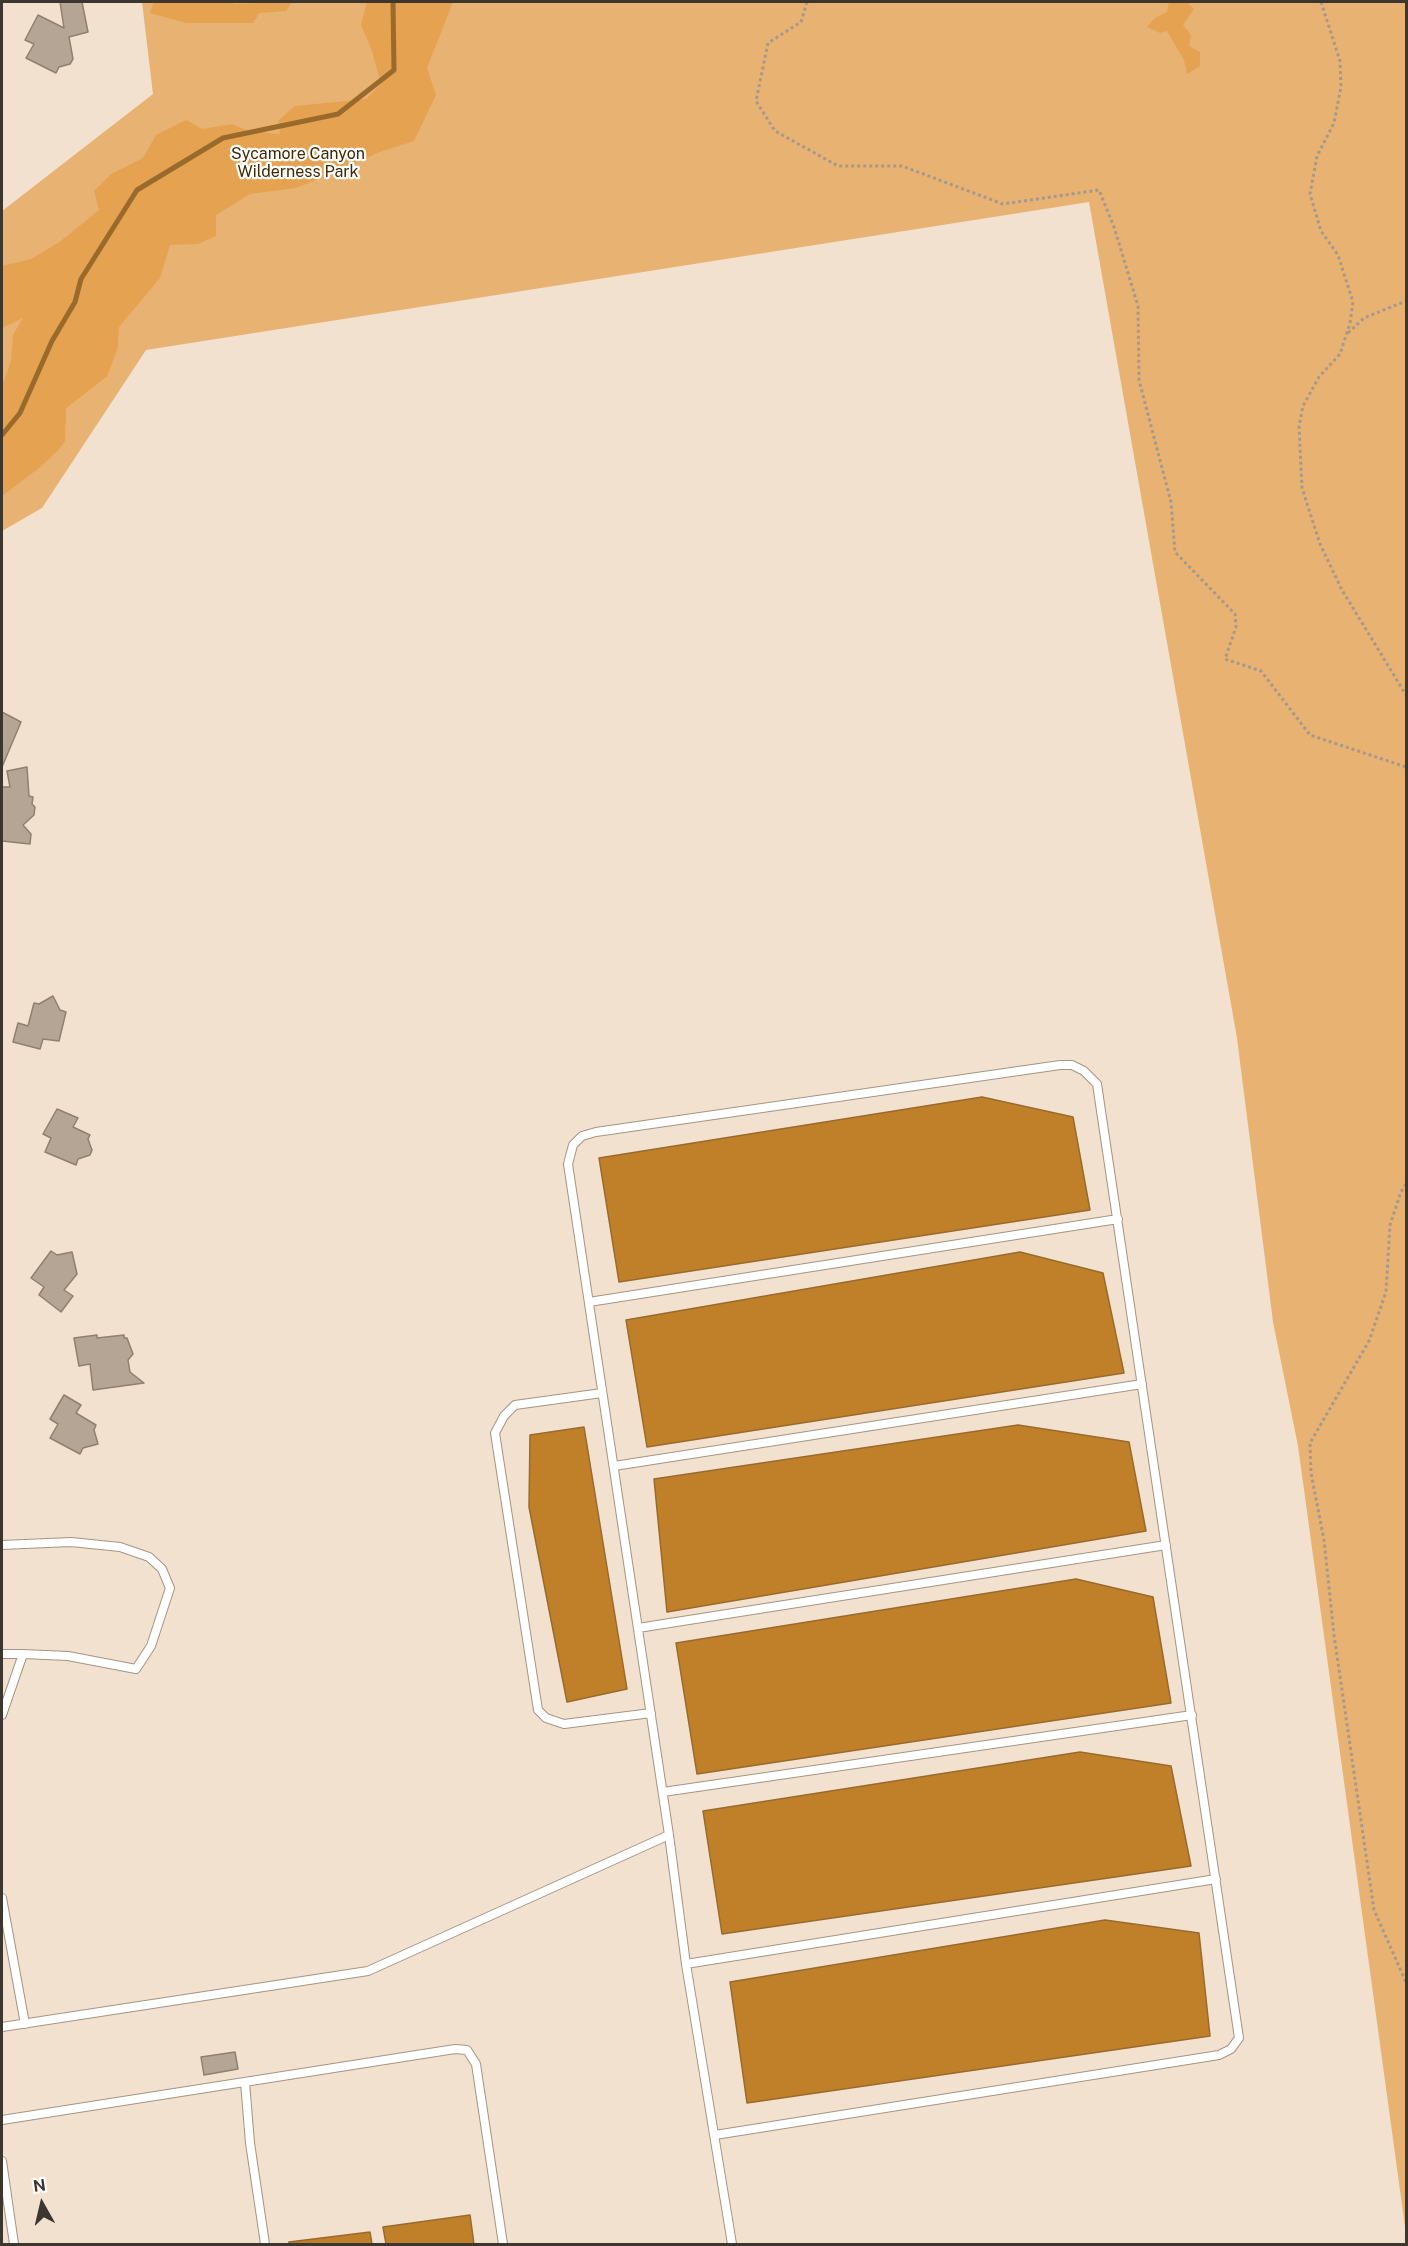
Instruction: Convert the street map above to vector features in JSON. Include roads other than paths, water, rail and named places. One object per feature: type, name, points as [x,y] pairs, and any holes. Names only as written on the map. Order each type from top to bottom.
[{"type":"lane","points":[[715,2135],[1220,2055],[1231,2049],[1239,2038],[1097,1084],[1087,1072],[1072,1065],[596,1132],[576,1140],[568,1164],[663,1792],[686,1964],[732,2244]]},
{"type":"lane","points":[[589,1302],[1118,1219]]},
{"type":"lane","points":[[614,1466],[1142,1384]]},
{"type":"lane","points":[[603,1393],[515,1405],[504,1416],[495,1433],[538,1710],[546,1718],[564,1724],[651,1713]]},
{"type":"lane","points":[[2,1545],[71,1542],[120,1547],[149,1557],[162,1569],[170,1588],[151,1646],[136,1669],[68,1656],[2,1654]]},
{"type":"lane","points":[[638,1628],[1167,1545]]},
{"type":"lane","points":[[2,1715],[23,1654]]},
{"type":"lane","points":[[663,1792],[1192,1714]]},
{"type":"lane","points":[[2,2027],[368,1971],[669,1835]]},
{"type":"lane","points":[[686,1964],[1216,1880]]},
{"type":"lane","points":[[2,1898],[25,2024]]},
{"type":"lane","points":[[2,2120],[454,2049],[467,2050],[476,2064],[503,2244]]},
{"type":"lane","points":[[245,2082],[250,2144],[265,2244]]},
{"type":"lane","points":[[2,2161],[14,2244]]},
{"type":"waterway","points":[[2,435],[20,413],[52,341],[75,302],[81,279],[137,190],[223,138],[338,114],[394,70],[393,2]]},
{"type":"park label","name":"Sycamore Canyon Wilderness Park","points":[[298,163]]}]
